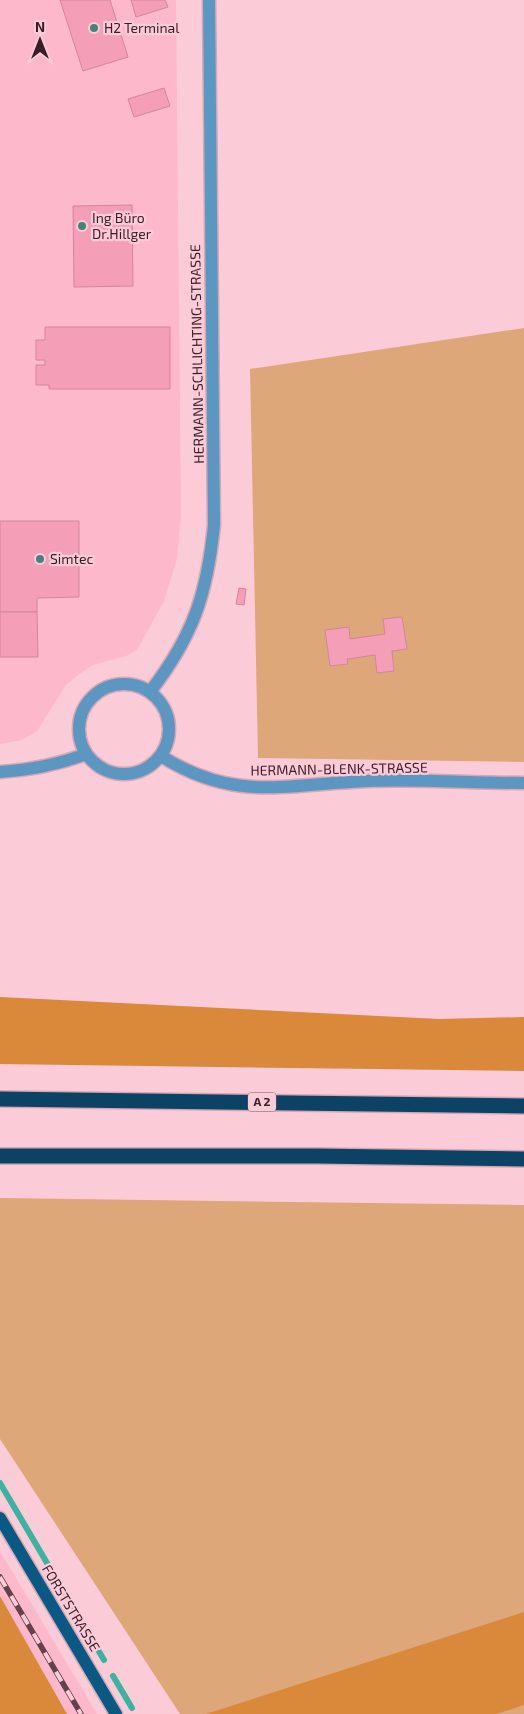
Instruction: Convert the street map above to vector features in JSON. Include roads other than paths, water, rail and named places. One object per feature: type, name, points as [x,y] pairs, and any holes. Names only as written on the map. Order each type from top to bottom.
[{"type":"highway","name":"A 2","points":[[0,1099],[524,1106]]},
{"type":"highway","points":[[0,1156],[317,1156],[524,1159]]},
{"type":"main road","name":"FORSTSTRASSE","points":[[0,1518],[116,1714]]},
{"type":"street","name":"HERMANN-SCHLICHTING-STRASSE","points":[[150,692],[180,650],[194,621],[205,590],[214,525],[209,0]]},
{"type":"street","points":[[129,684],[150,692],[158,699],[168,717],[169,737],[161,756],[144,770],[123,775],[102,769],[86,754],[78,733],[82,710],[97,693],[107,687],[129,684]]},
{"type":"street","points":[[0,772],[28,770],[61,764],[86,754]]},
{"type":"street","name":"HERMANN-BLENK-STRASSE","points":[[161,756],[181,769],[198,775],[231,784],[258,788],[293,788],[369,780],[524,783]]},
{"type":"waterway","points":[[0,1483],[104,1660]]},
{"type":"waterway","points":[[113,1676],[132,1708]]},
{"type":"railway","points":[[0,1577],[81,1714]]},
{"type":"place","name":"H2 Terminal","points":[[94,28]]},
{"type":"place","name":"Ing Büro Dr.Hillger","points":[[82,226]]},
{"type":"place","name":"Simtec","points":[[40,559]]}]
